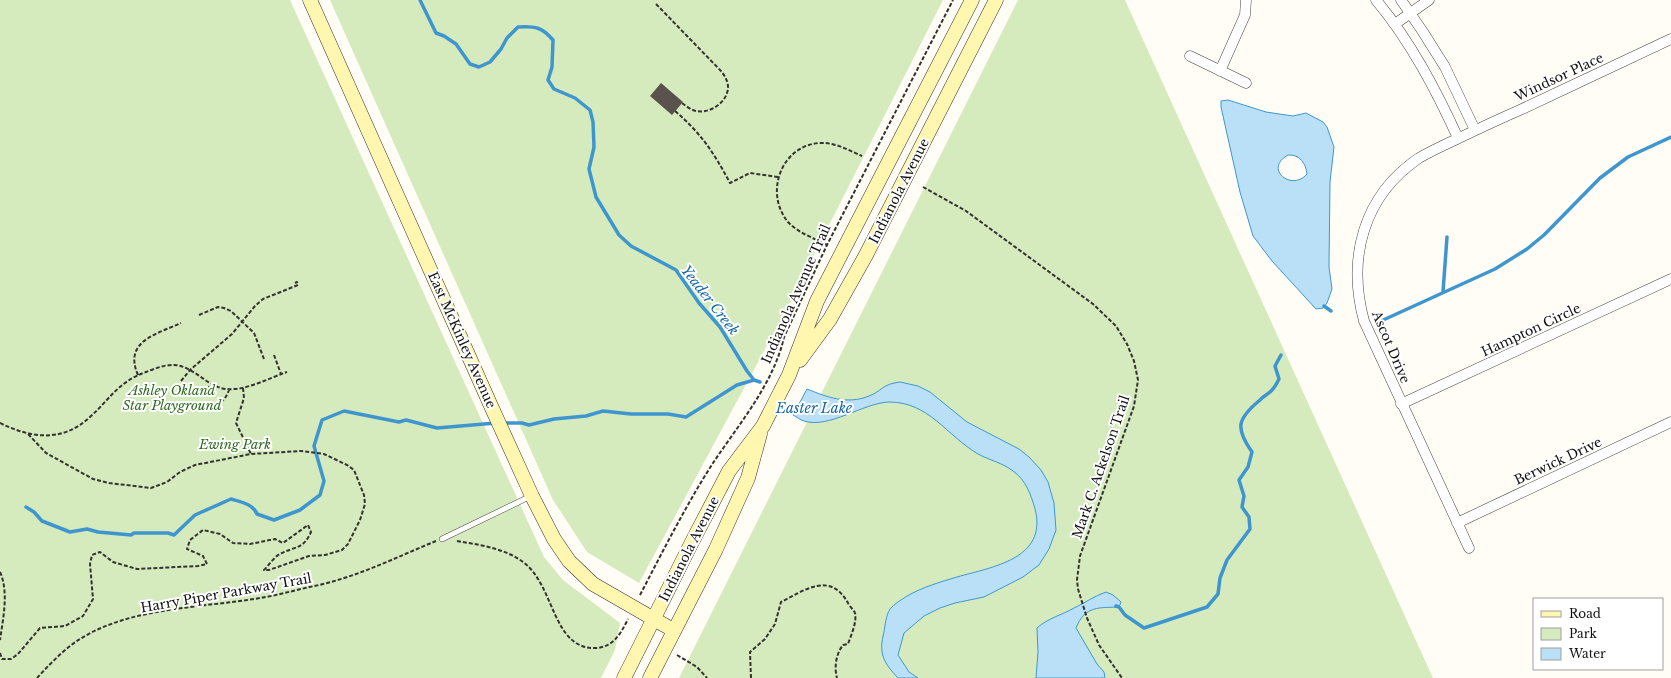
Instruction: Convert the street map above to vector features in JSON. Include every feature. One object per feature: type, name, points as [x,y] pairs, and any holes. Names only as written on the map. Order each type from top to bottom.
[{"type":"main road","name":"East McKinley Avenue","points":[[310,0],[491,406],[532,496],[554,539],[568,561],[593,584],[653,620],[673,630]]},
{"type":"main road","name":"Indianola Avenue","points":[[624,678],[729,471],[763,426],[789,375],[817,301],[972,0]]},
{"type":"main road","name":"Indianola Avenue","points":[[789,375],[830,319],[866,256],[996,0]]},
{"type":"main road","name":"Indianola Avenue","points":[[650,678],[673,630],[716,549],[748,478],[763,426]]},
{"type":"street","points":[[1220,71],[1245,15],[1246,0]]},
{"type":"street","points":[[1376,0],[1395,24],[1427,75],[1458,138]]},
{"type":"street","points":[[1400,0],[1410,13],[1444,67],[1475,130]]},
{"type":"street","points":[[1395,24],[1429,0]]},
{"type":"street","name":"Windsor Place","points":[[1458,138],[1671,39]]},
{"type":"street","points":[[1190,56],[1246,83]]},
{"type":"street","name":"Ascot Drive","points":[[1458,138],[1419,158],[1401,172],[1375,206],[1366,224],[1360,244],[1356,263],[1356,283],[1358,302],[1369,335],[1469,548]]},
{"type":"street","name":"Hampton Circle","points":[[1401,404],[1671,279]]},
{"type":"street","name":"Berwick Drive","points":[[1457,522],[1671,422]]},
{"type":"lane","points":[[442,539],[532,496]]},
{"type":"path","name":"Indianola Avenue Trail","points":[[644,588],[688,505],[714,462],[753,405],[781,352],[784,337],[827,245],[953,0]]},
{"type":"path","points":[[656,4],[722,72],[728,86],[727,93],[723,101],[717,106],[706,110],[696,111],[682,103]]},
{"type":"path","points":[[675,111],[702,137],[715,156],[730,183],[750,173],[778,177]]},
{"type":"path","points":[[827,245],[796,229],[788,221],[781,211],[777,199],[778,177],[786,161],[796,153],[812,145],[831,143],[862,156]]},
{"type":"path","name":"Mark C. Ackelson Trail","points":[[923,187],[966,211],[1094,304],[1116,326],[1134,361],[1138,380],[1134,406],[1080,556],[1077,580],[1081,600],[1087,618],[1099,645],[1122,678]]},
{"type":"path","points":[[181,381],[190,370],[232,334],[255,306],[263,299],[298,285],[297,282],[295,283]]},
{"type":"path","points":[[289,288],[288,286],[290,285]]},
{"type":"path","points":[[199,315],[212,308],[224,308],[242,321],[254,333],[264,359]]},
{"type":"path","points":[[138,375],[134,365],[134,358],[140,344],[145,339],[181,323]]},
{"type":"path","points":[[274,355],[281,374]]},
{"type":"path","points":[[0,422],[17,431],[28,434],[53,435],[73,428],[90,417],[123,383],[138,375],[168,365],[190,370],[211,385],[229,390],[243,388],[287,372]]},
{"type":"path","points":[[203,394],[211,385]]},
{"type":"path","points":[[243,388],[244,398],[236,423],[251,454]]},
{"type":"path","points":[[209,405],[224,401],[229,390]]},
{"type":"path","points":[[0,653],[2,659],[11,659],[18,654],[40,628],[64,626],[83,616],[93,599],[90,564],[92,555],[100,552],[113,562],[137,569],[198,566],[207,564],[203,556],[187,549],[190,540],[203,530],[220,534],[233,543],[250,544],[275,539],[283,543],[308,525],[311,532],[308,540],[302,546],[279,554],[264,570],[269,570],[309,556],[325,555],[342,550],[348,544],[360,520],[365,504],[364,494],[354,470],[347,464],[324,454],[307,452],[251,454],[195,465],[180,472],[167,482],[151,488],[109,483],[93,479],[46,453],[28,434]]},
{"type":"path","points":[[442,539],[502,550],[524,563],[542,585],[564,632],[577,645],[586,648],[598,648],[607,645],[615,641],[627,620]]},
{"type":"path","name":"Harry Piper Parkway Trail","points":[[37,678],[51,662],[80,640],[117,622],[192,607],[260,598],[321,584],[382,565],[442,539]]},
{"type":"path","points":[[0,572],[4,580],[4,606],[0,640]]},
{"type":"path","points":[[752,678],[750,652],[765,639],[775,624],[780,602],[814,586],[831,585],[840,591],[854,613],[854,628],[848,644],[843,645],[837,658],[837,678]]},
{"type":"path","points":[[677,655],[697,667],[707,678]]},
{"type":"green space","name":"Ewing Park","points":[[0,0],[290,0],[544,557],[563,580],[620,623],[615,650],[601,678],[0,678]]},
{"type":"green space","points":[[330,0],[943,0],[785,312],[639,583],[587,552],[553,500]]},
{"type":"green space","points":[[1018,0],[1125,0],[1433,678],[679,678]]},
{"type":"water","points":[[1228,100],[1266,112],[1293,116],[1306,113],[1323,122],[1327,127],[1334,147],[1330,182],[1329,267],[1332,289],[1327,303],[1323,308],[1316,309],[1272,261],[1253,236],[1240,192],[1221,107],[1221,101]],"holes":[[[1288,155],[1292,155],[1302,160],[1307,174],[1301,179],[1294,181],[1288,180],[1282,176],[1279,172],[1278,166]]]},
{"type":"water","name":"Easter Lake","points":[[900,382],[918,386],[930,392],[967,422],[1019,449],[1029,457],[1041,470],[1048,482],[1054,503],[1056,530],[1049,549],[1039,565],[1023,577],[984,597],[955,603],[940,608],[924,616],[904,633],[898,655],[909,672],[918,678],[898,678],[886,663],[882,652],[882,640],[890,609],[907,596],[925,587],[986,569],[1014,558],[1025,550],[1033,539],[1037,526],[1032,498],[1025,483],[1018,475],[1009,468],[978,454],[926,413],[915,407],[903,403],[879,403],[835,419],[814,423],[803,421],[793,415],[807,389],[837,399],[853,400],[869,396],[889,384]]},
{"type":"water","points":[[1106,592],[1113,595],[1121,602],[1119,607],[1094,609],[1084,615],[1076,628],[1097,664],[1104,672],[1105,678],[1036,678],[1038,652],[1037,628],[1050,619],[1097,595]]},
{"type":"building","points":[[661,83],[683,102],[672,115],[650,96]]},
{"type":"waterway","name":"Yeader Creek","points":[[420,0],[436,33],[444,36],[456,44],[470,64],[479,67],[490,62],[501,49],[507,38],[518,27],[538,28],[545,32],[553,40],[552,67],[548,80],[554,89],[575,98],[590,110],[593,122],[594,147],[589,169],[596,197],[619,235],[631,246],[676,270],[699,303],[720,327],[747,371],[754,380],[760,382]]},
{"type":"waterway","points":[[1381,321],[1495,269],[1527,249],[1544,235],[1600,178],[1628,157],[1671,137]]},
{"type":"waterway","points":[[1443,292],[1447,237]]},
{"type":"waterway","points":[[1324,306],[1331,311]]},
{"type":"waterway","points":[[1116,606],[1119,607],[1125,615],[1144,628],[1207,607],[1218,594],[1220,578],[1227,560],[1250,529],[1249,517],[1242,507],[1244,496],[1239,480],[1248,467],[1252,452],[1243,436],[1241,424],[1243,418],[1252,407],[1276,385],[1279,379],[1275,366],[1281,355]]},
{"type":"waterway","points":[[502,423],[522,423],[529,425],[554,419],[586,416],[603,411],[631,414],[668,414],[686,417],[737,385],[754,380]]},
{"type":"waterway","points":[[26,507],[34,512],[42,521],[70,532],[87,529],[98,532],[131,535],[134,533],[168,533],[174,535],[195,515],[231,499],[246,504],[253,508],[257,514],[274,520],[300,510],[320,495],[324,481],[314,446],[322,420],[344,411],[399,422],[406,420],[437,428],[496,423]]},
{"type":"park label","name":"Ashley Okland Star Playground","points":[[172,398]]}]
